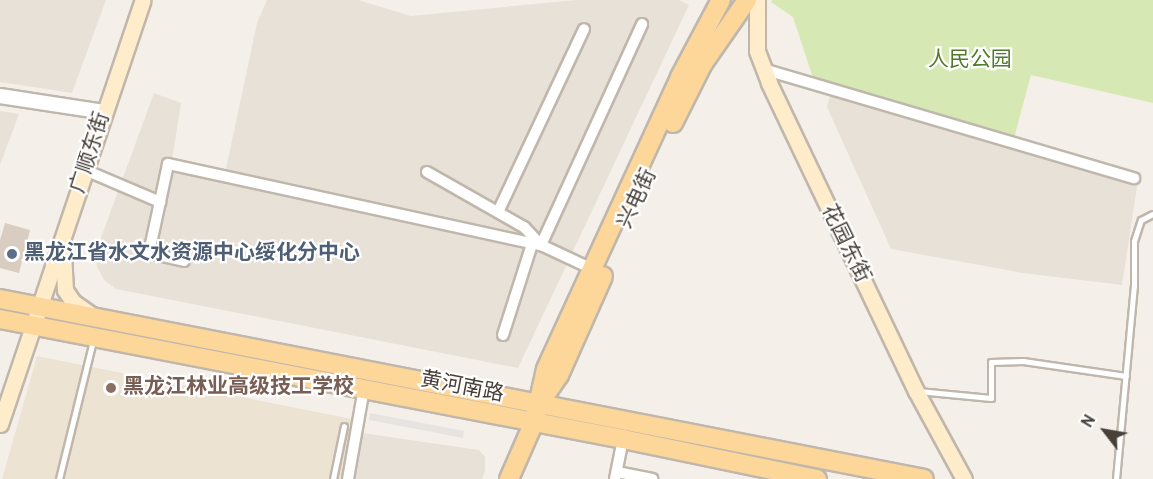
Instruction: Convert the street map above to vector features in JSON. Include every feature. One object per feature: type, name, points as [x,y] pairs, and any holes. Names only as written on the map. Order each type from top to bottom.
[{"type":"main road","name":"广顺东街","points":[[0,424],[143,0]]},
{"type":"main road","name":"兴电街","points":[[509,479],[534,422],[546,369],[598,272],[691,84],[747,0]]},
{"type":"main road","name":"花园东街","points":[[757,0],[755,36],[763,69],[916,391],[964,479]]},
{"type":"main road","name":"兴电街","points":[[598,272],[680,77],[718,4]]},
{"type":"main road","points":[[65,231],[62,272],[65,290],[80,308],[99,318]]},
{"type":"main road","name":"黄河南路","points":[[0,299],[540,403],[625,430],[816,479]]},
{"type":"main road","name":"黄河南路","points":[[0,319],[534,422],[625,430],[924,479]]},
{"type":"street","points":[[503,335],[537,244],[642,24]]},
{"type":"street","points":[[498,212],[584,28]]},
{"type":"street","points":[[763,69],[1134,178]]},
{"type":"street","points":[[0,96],[104,112]]},
{"type":"street","points":[[183,261],[150,253],[168,164],[537,244],[598,272]]},
{"type":"street","points":[[85,170],[160,202]]},
{"type":"street","points":[[427,172],[524,227],[537,244]]},
{"type":"street","points":[[348,479],[364,388]]},
{"type":"street","points":[[625,430],[616,476],[652,479]]},
{"type":"lane","points":[[1116,479],[1134,286],[1134,241],[1141,220],[1153,214]]},
{"type":"lane","points":[[59,479],[94,337]]},
{"type":"lane","points":[[916,391],[991,398],[991,362],[1023,361],[1126,376]]},
{"type":"lane","points":[[333,479],[344,426]]},
{"type":"shaded area","points":[[0,0],[106,0],[72,93],[0,82]]},
{"type":"shaded area","points":[[267,0],[358,0],[411,16],[576,0],[679,0],[689,5],[518,368],[116,289],[104,280],[97,267],[95,254],[154,93],[181,103],[172,160],[225,173],[257,23]]},
{"type":"shaded area","points":[[833,84],[1139,174],[1122,285],[1023,273],[891,249],[827,107]]},
{"type":"shaded area","points":[[0,111],[19,114],[0,165]]},
{"type":"shaded area","name":"黑龙江林业高级技工学校","points":[[37,356],[352,419],[340,479],[2,479]]},
{"type":"shaded area","points":[[370,413],[464,431],[463,438],[369,420]]},
{"type":"shaded area","points":[[349,431],[479,450],[485,457],[485,471],[482,479],[340,479]]},
{"type":"green space","name":"人民公园","points":[[772,0],[1153,0],[1153,103],[1031,75],[1014,138],[813,78],[793,17],[771,2]]},
{"type":"building","name":"黑龙江省水文水资源中心绥化分中心","points":[[5,223],[30,230],[19,273],[0,268],[0,240]]},
{"type":"place","name":"黑龙江省水文水资源中心绥化分中心","points":[[12,254]]},
{"type":"place","name":"黑龙江林业高级技工学校","points":[[111,388]]}]
